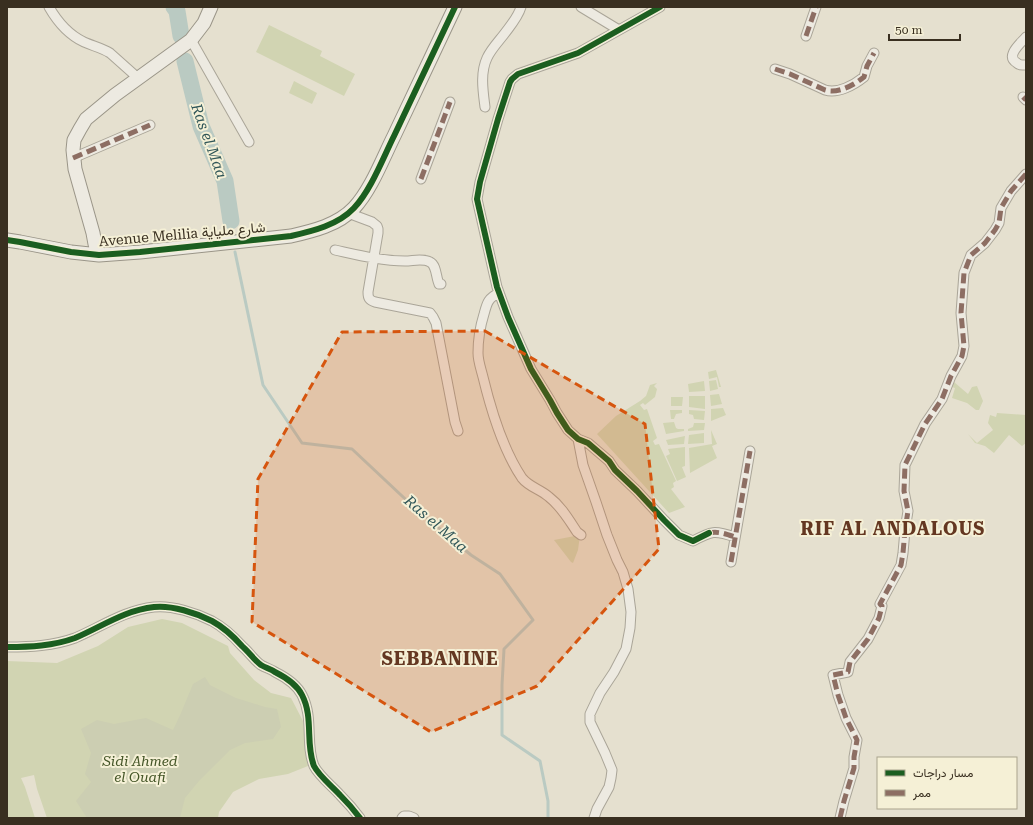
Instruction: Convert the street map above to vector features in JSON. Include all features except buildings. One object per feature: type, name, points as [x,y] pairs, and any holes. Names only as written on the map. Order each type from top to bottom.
[{"type":"street","points":[[49,7],[58,21],[79,40],[106,50],[138,78]]},
{"type":"street","points":[[99,255],[75,169],[73,158],[74,140],[86,119],[105,102],[191,40],[204,23],[211,7]]},
{"type":"street","name":"Avenue Melilia شارع ملياية","points":[[7,240],[71,252],[99,255],[291,236],[327,226],[344,217],[354,209],[363,197],[379,168],[455,7]]},
{"type":"street","points":[[484,107],[483,71],[487,58],[512,23],[521,7]]},
{"type":"street","points":[[581,7],[619,30]]},
{"type":"street","points":[[660,7],[578,54],[518,74],[512,79],[498,119],[480,182],[477,199],[499,293],[508,317],[531,369],[568,430],[578,439],[588,443],[609,461],[615,470],[638,491],[679,535],[693,541],[714,532],[735,537]]},
{"type":"street","points":[[806,36],[816,7]]},
{"type":"street","points":[[1026,37],[1016,48],[1013,56],[1016,63],[1022,66],[1026,65]]},
{"type":"street","points":[[191,40],[249,142]]},
{"type":"street","points":[[775,69],[784,71],[827,91],[842,89],[851,86],[864,77],[874,53]]},
{"type":"street","points":[[421,179],[450,102]]},
{"type":"street","points":[[73,158],[150,125]]},
{"type":"street","points":[[840,818],[846,792],[854,768],[857,740],[846,718],[833,675],[848,672],[850,662],[868,639],[879,618],[882,606],[880,604],[901,566],[904,552],[908,511],[904,491],[905,465],[925,424],[942,399],[951,376],[962,356],[964,346],[961,313],[964,274],[971,255],[985,243],[995,230],[1001,208],[1011,191],[1026,174]]},
{"type":"street","points":[[348,213],[375,223],[378,229],[368,292],[370,300],[430,312],[433,317],[436,323],[458,431]]},
{"type":"street","points":[[335,250],[374,258],[406,261],[429,261],[433,265],[439,284],[441,284]]},
{"type":"street","points":[[499,293],[490,298],[487,304],[478,339],[478,355],[494,416],[512,460],[526,483],[547,495],[555,502],[581,536]]},
{"type":"street","points":[[578,439],[583,464],[607,535],[623,572],[628,589],[631,612],[626,649],[614,672],[600,693],[590,714],[590,722],[612,770],[609,787],[597,809],[594,818]]},
{"type":"street","points":[[731,562],[750,450]]},
{"type":"street","points":[[7,647],[51,645],[74,638],[130,612],[154,607],[173,608],[191,613],[213,622],[227,632],[261,665],[291,682],[302,694],[310,724],[311,755],[315,766],[319,773],[341,795],[360,818]]},
{"type":"street","points":[[402,818],[404,816],[414,818]]},
{"type":"highlighted area","points":[[485,331],[645,424],[659,549],[537,686],[431,732],[252,622],[258,479],[342,332]]},
{"type":"green space","points":[[269,25],[322,51],[320,56],[355,74],[344,96],[256,52]]},
{"type":"green space","points":[[294,81],[317,93],[312,104],[289,93]]},
{"type":"green space","points":[[716,370],[721,387],[719,387],[717,377],[709,379],[708,372]]},
{"type":"green space","points":[[716,380],[718,389],[710,391],[709,381]]},
{"type":"green space","points":[[704,381],[705,391],[689,392],[688,384]]},
{"type":"green space","points":[[954,382],[968,394],[972,387],[977,386],[983,401],[979,410],[976,410],[967,403],[952,398],[955,388],[952,387]]},
{"type":"green space","points":[[657,383],[654,386],[657,389],[655,397],[645,405],[643,403],[640,405],[644,410],[647,409],[657,438],[653,441],[655,445],[659,444],[676,481],[673,483],[674,487],[671,489],[685,507],[669,513],[597,434],[616,416],[646,396],[650,385]]},
{"type":"green space","points":[[719,394],[722,404],[711,406],[710,395]]},
{"type":"green space","points":[[689,396],[705,396],[705,409],[689,407]]},
{"type":"green space","points":[[671,397],[683,397],[682,406],[671,406]]},
{"type":"green space","points":[[723,408],[726,415],[711,421],[711,409]]},
{"type":"green space","points":[[670,410],[682,410],[682,413],[676,414],[674,419],[671,419]]},
{"type":"green space","points":[[689,410],[705,411],[704,420],[694,419],[693,415],[689,414]]},
{"type":"green space","points":[[997,413],[1026,415],[1026,443],[1022,446],[1009,435],[994,453],[985,446],[975,443],[968,434],[977,443],[993,430],[988,423],[990,415],[996,417]]},
{"type":"green space","points":[[674,422],[676,428],[684,429],[684,431],[666,434],[663,423]]},
{"type":"green space","points":[[694,423],[705,423],[704,430],[688,431],[688,429],[693,427]]},
{"type":"green space","points":[[711,430],[717,444],[712,446],[717,458],[690,473],[689,448],[712,444]]},
{"type":"green space","points":[[704,433],[704,443],[688,444],[689,435]]},
{"type":"green space","points":[[685,436],[684,444],[668,445],[666,440]]},
{"type":"green space","points":[[685,447],[685,466],[682,467],[686,477],[677,481],[666,456],[670,454],[668,449]]},
{"type":"green space","points":[[580,535],[578,550],[573,563],[554,540]]},
{"type":"green space","points":[[162,619],[182,623],[228,646],[230,653],[254,680],[271,693],[291,698],[303,721],[308,766],[288,774],[259,779],[233,792],[219,812],[218,818],[47,818],[34,775],[21,778],[35,818],[7,818],[7,661],[57,663],[98,646],[128,627]]},
{"type":"green space","name":"Sidi Ahmed el Ouafi","points":[[205,677],[210,685],[236,698],[277,709],[281,727],[273,739],[245,743],[230,750],[199,781],[185,798],[180,818],[87,818],[76,801],[91,782],[85,774],[91,753],[81,729],[97,720],[114,724],[146,718],[173,730],[193,684]]},
{"type":"waterway","name":"Ras el Maa","points":[[174,7],[177,11],[181,36]]},
{"type":"waterway","name":"Ras el Maa","points":[[185,61],[201,126],[225,181],[231,221]]},
{"type":"waterway","name":"Ras el Maa","points":[[235,252],[263,385],[302,443],[352,449],[417,510],[471,555],[500,574],[533,620],[504,649],[502,735],[540,761],[548,801],[548,818]]},
{"type":"marked path","points":[[806,36],[816,7]]},
{"type":"marked path","points":[[775,69],[825,90],[835,91],[851,86],[864,77],[867,66],[874,53]]},
{"type":"marked path","points":[[1023,97],[1026,100]]},
{"type":"marked path","points":[[421,179],[450,102]]},
{"type":"marked path","points":[[73,158],[150,125]]},
{"type":"marked path","points":[[840,818],[854,768],[857,740],[846,718],[833,675],[848,672],[850,662],[868,639],[879,618],[882,606],[880,604],[901,565],[908,511],[904,491],[905,465],[925,424],[942,399],[951,376],[962,356],[964,346],[961,313],[964,273],[971,255],[985,243],[995,230],[999,223],[1001,208],[1011,191],[1026,174]]},
{"type":"marked path","points":[[731,562],[750,451]]},
{"type":"marked path","points":[[709,533],[719,533],[735,537]]},
{"type":"cycle path","points":[[7,240],[71,252],[99,255],[291,236],[333,223],[348,214],[366,192],[381,164],[455,7]]},
{"type":"cycle path","points":[[660,7],[578,53],[518,74],[512,79],[498,119],[480,182],[477,199],[497,287],[508,317],[531,369],[568,430],[578,439],[588,443],[609,461],[615,470],[679,535],[693,541],[709,533]]},
{"type":"cycle path","points":[[7,647],[41,646],[67,641],[123,615],[154,607],[168,607],[184,610],[212,621],[232,636],[258,663],[287,679],[300,691],[308,713],[311,758],[314,766],[360,818]]},
{"type":"district","name":"RIF AL ANDALOUS","points":[[893,529]]},
{"type":"district","name":"SEBBANINE","points":[[440,659]]}]
